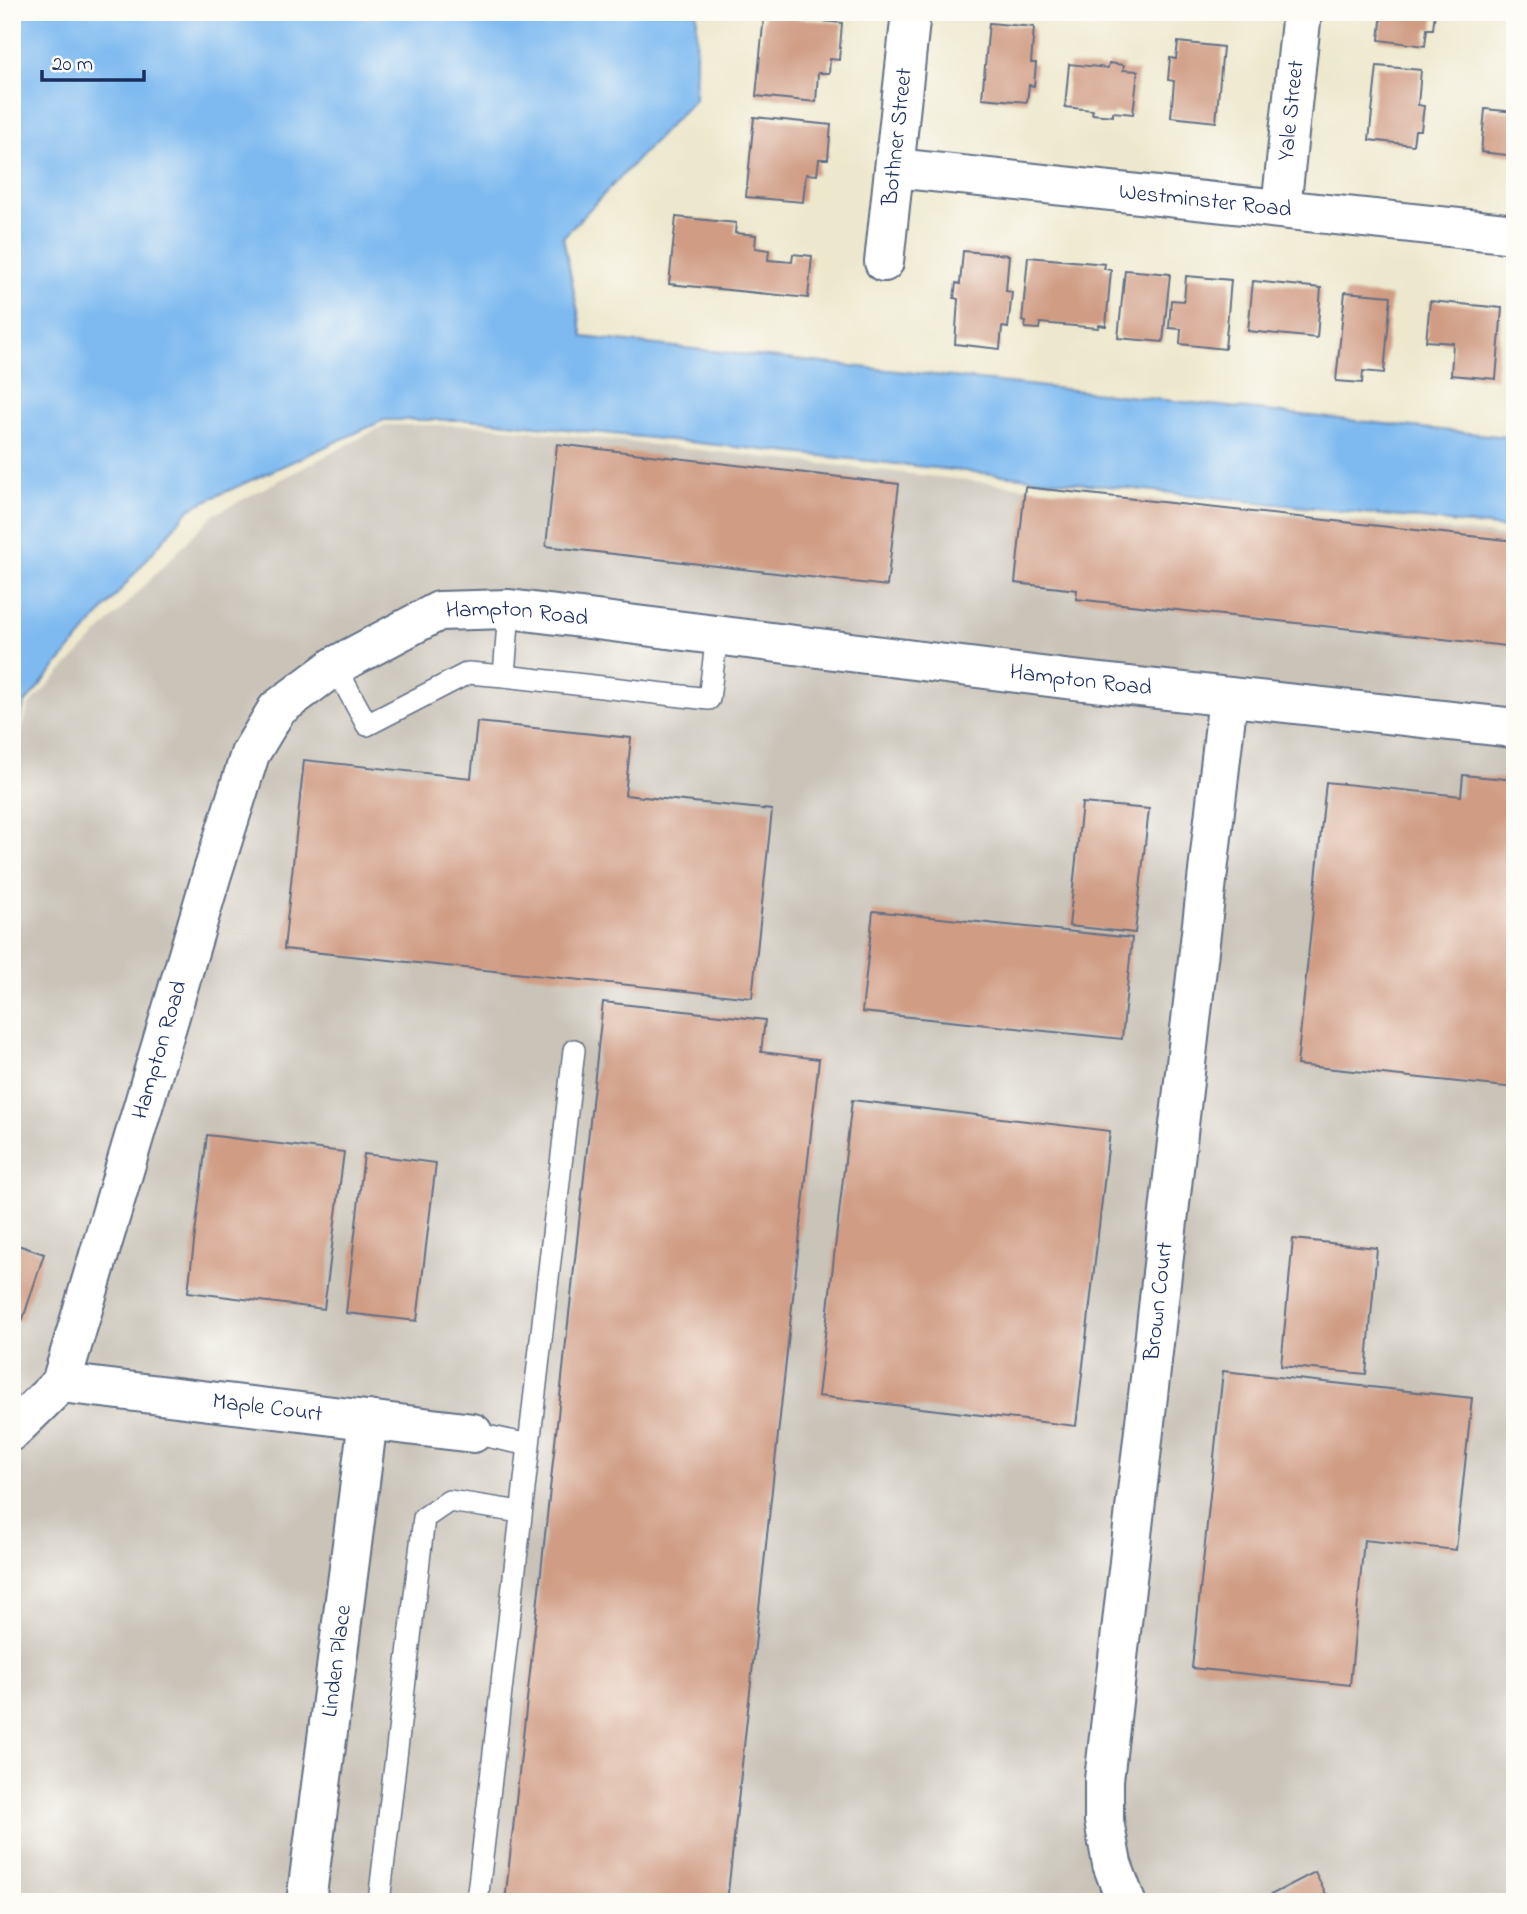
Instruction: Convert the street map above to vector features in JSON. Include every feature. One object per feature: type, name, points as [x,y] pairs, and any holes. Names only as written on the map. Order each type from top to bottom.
[{"type":"street","name":"Bothner Street","points":[[884,262],[911,12]]},
{"type":"street","name":"Yale Street","points":[[1281,208],[1302,12]]},
{"type":"street","name":"Westminster Road","points":[[895,168],[1515,234]]},
{"type":"street","name":"Hampton Road","points":[[12,1431],[61,1383],[250,754],[277,709],[335,666],[439,611],[509,608],[1228,697],[1515,728]]},
{"type":"street","name":"Brown Court","points":[[1126,1902],[1112,1864],[1104,1821],[1104,1780],[1228,697]]},
{"type":"street","name":"Maple Court","points":[[61,1383],[473,1433]]},
{"type":"street","name":"Linden Place","points":[[306,1902],[368,1420]]},
{"type":"lane","points":[[504,676],[509,608]]},
{"type":"lane","points":[[335,666],[367,725],[468,673],[709,699],[717,635]]},
{"type":"lane","points":[[477,1902],[574,1050]]},
{"type":"lane","points":[[473,1433],[529,1445]]},
{"type":"lane","points":[[379,1902],[424,1518],[449,1501],[522,1512]]},
{"type":"shaded area","points":[[385,425],[479,425],[1025,487],[1515,537],[1515,1902],[12,1902],[12,763],[29,705],[213,515]]},
{"type":"water","points":[[12,12],[697,12],[695,99],[563,237],[583,337],[1515,438],[1515,529],[480,420],[384,420],[190,508],[25,703],[12,745]]},
{"type":"building","points":[[1382,12],[1435,12],[1433,29],[1427,29],[1425,46],[1379,40]]},
{"type":"building","points":[[764,15],[842,23],[839,60],[830,59],[829,73],[818,73],[816,102],[756,96]]},
{"type":"building","points":[[989,23],[1034,27],[1031,63],[1036,63],[1034,86],[1029,85],[1027,102],[982,98]]},
{"type":"building","points":[[1178,42],[1223,47],[1216,122],[1171,117],[1174,81],[1168,80],[1170,58],[1176,59]]},
{"type":"building","points":[[1109,63],[1124,65],[1123,70],[1138,71],[1133,114],[1092,114],[1093,110],[1065,107],[1069,64],[1108,68]]},
{"type":"building","points":[[1377,66],[1421,70],[1418,105],[1424,106],[1421,130],[1415,130],[1413,145],[1369,140]]},
{"type":"building","points":[[1485,109],[1515,112],[1515,156],[1481,152]]},
{"type":"building","points":[[754,117],[831,125],[828,159],[819,159],[817,175],[806,174],[803,202],[746,197]]},
{"type":"building","points":[[676,217],[736,223],[735,233],[756,235],[755,248],[769,250],[768,260],[792,262],[793,254],[812,256],[808,298],[669,284]]},
{"type":"building","points":[[963,251],[1009,255],[1006,291],[1012,292],[1008,328],[1002,327],[1000,349],[955,344],[958,299],[954,298],[956,283],[960,284]]},
{"type":"building","points":[[1028,257],[1105,264],[1104,269],[1111,270],[1106,326],[1099,325],[1098,328],[1040,323],[1039,329],[1025,328],[1026,322],[1022,321]]},
{"type":"building","points":[[1125,270],[1170,274],[1163,342],[1118,338]]},
{"type":"building","points":[[1186,276],[1231,280],[1225,349],[1180,344],[1181,329],[1169,328],[1171,300],[1184,301]]},
{"type":"building","points":[[1253,281],[1321,288],[1317,338],[1248,331]]},
{"type":"building","points":[[1345,292],[1391,296],[1384,373],[1363,371],[1362,383],[1336,381]]},
{"type":"building","points":[[1430,301],[1502,308],[1496,379],[1451,375],[1453,343],[1426,341]]},
{"type":"building","points":[[557,444],[899,484],[887,586],[546,546]]},
{"type":"building","points":[[1025,487],[1515,541],[1515,647],[1076,599],[1077,590],[1015,583]]},
{"type":"building","points":[[477,722],[631,738],[625,795],[772,810],[752,998],[284,949],[304,760],[471,778]]},
{"type":"building","points":[[1463,775],[1515,780],[1515,1088],[1297,1065],[1326,782],[1461,796]]},
{"type":"building","points":[[1082,803],[1149,809],[1135,933],[1069,926]]},
{"type":"building","points":[[873,911],[1132,938],[1122,1039],[862,1012]]},
{"type":"building","points":[[603,1002],[765,1020],[761,1052],[819,1059],[727,1902],[505,1902]]},
{"type":"building","points":[[852,1100],[1110,1131],[1076,1426],[818,1396]]},
{"type":"building","points":[[207,1135],[344,1152],[324,1309],[188,1292]]},
{"type":"building","points":[[364,1154],[436,1163],[417,1321],[346,1313]]},
{"type":"building","points":[[1293,1239],[1377,1248],[1366,1374],[1281,1366]]},
{"type":"building","points":[[12,1243],[44,1254],[22,1322],[12,1319]]},
{"type":"building","points":[[1223,1371],[1472,1398],[1456,1550],[1364,1540],[1350,1685],[1192,1668]]},
{"type":"building","points":[[1315,1872],[1330,1902],[1257,1902]]}]
